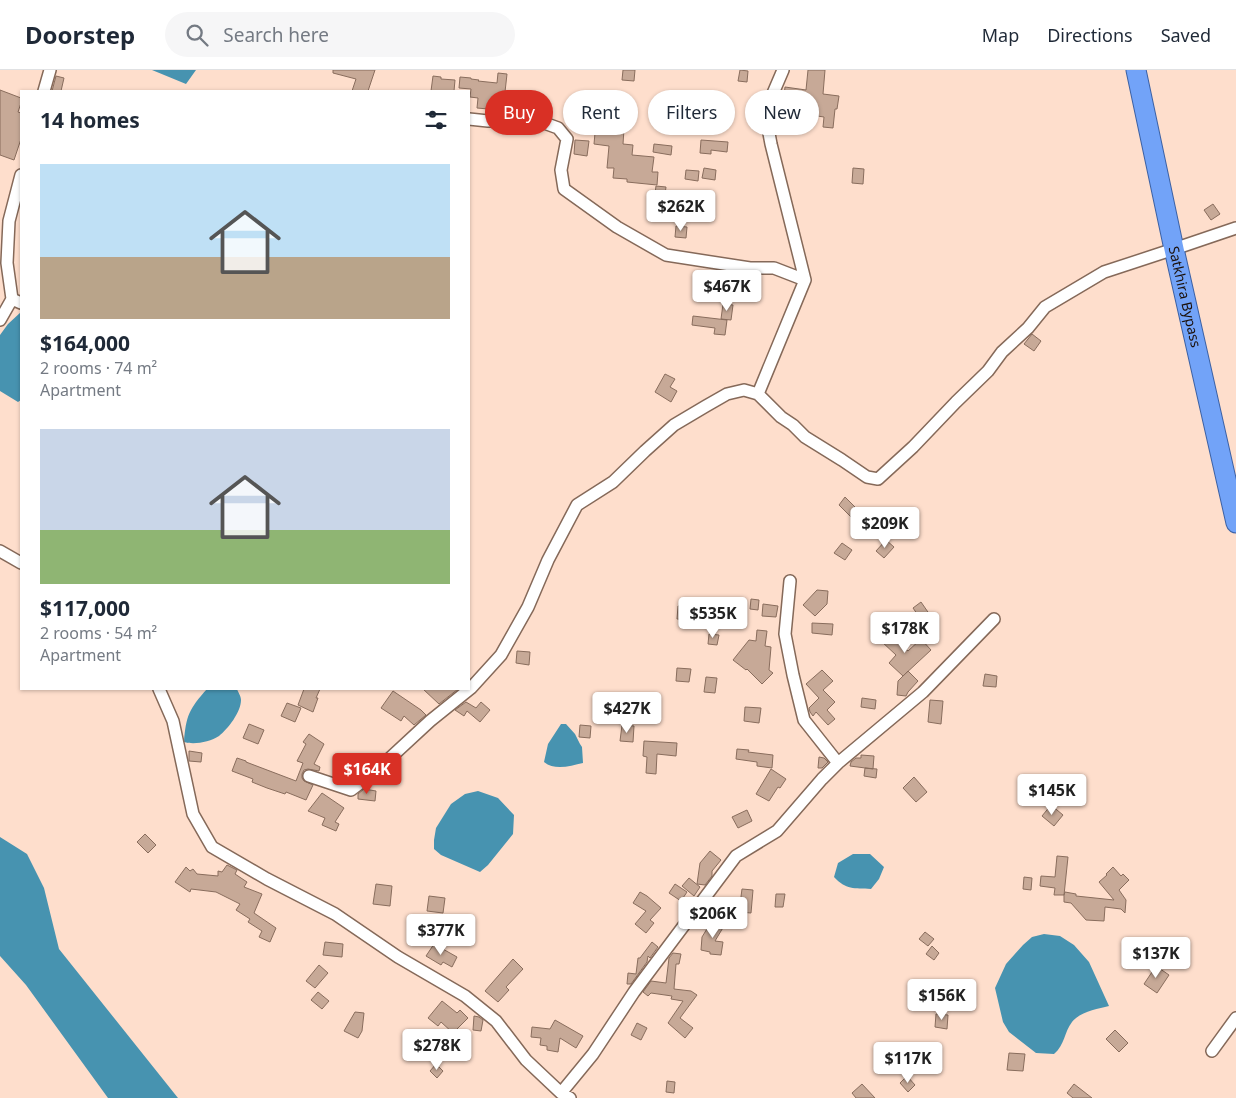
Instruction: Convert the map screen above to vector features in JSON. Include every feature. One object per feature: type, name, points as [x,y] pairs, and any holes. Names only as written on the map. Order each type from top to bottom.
[{"type":"highway","name":"Satkhira Bypass","points":[[1136,70],[1236,523]]},
{"type":"street","points":[[44,90],[50,70]]},
{"type":"street","points":[[758,394],[804,280],[765,112],[782,70]]},
{"type":"street","points":[[470,119],[488,121],[536,120],[558,128],[567,139],[561,170],[564,189],[617,227],[666,255],[750,268],[774,268],[804,280]]},
{"type":"street","points":[[0,320],[11,302],[7,263],[9,221],[20,179]]},
{"type":"street","points":[[470,689],[501,655],[528,607],[548,560],[577,505],[613,482],[674,425],[727,394],[744,390],[758,394],[781,418],[793,425],[804,437],[867,477],[878,479],[913,448],[988,371],[1002,352],[1028,328],[1045,308],[1104,272],[1236,228]]},
{"type":"street","points":[[0,551],[20,562]]},
{"type":"street","points":[[790,581],[785,634],[804,720],[838,763]]},
{"type":"street","points":[[159,690],[173,721],[193,814],[212,847],[267,879],[334,914],[398,956],[465,996],[496,1021],[526,1060],[565,1095],[634,992],[736,856],[777,831],[838,763],[923,692],[994,619]]},
{"type":"street","points":[[309,776],[351,790],[376,771],[430,721],[469,690]]},
{"type":"street","points":[[1212,1050],[1236,1018]]},
{"type":"water","points":[[152,70],[196,70],[186,84]]},
{"type":"water","points":[[20,313],[20,401],[18,402],[0,391],[0,335]]},
{"type":"water","points":[[206,690],[237,690],[241,699],[239,710],[230,725],[219,736],[202,742],[184,742],[186,726],[196,702]]},
{"type":"water","points":[[561,724],[566,724],[575,734],[582,747],[583,763],[558,767],[544,762],[548,744]]},
{"type":"water","points":[[478,791],[498,798],[514,815],[513,834],[480,872],[441,855],[434,849],[436,828],[451,804],[465,794]]},
{"type":"water","points":[[0,837],[27,854],[44,888],[59,949],[178,1098],[108,1098],[26,985],[0,956]]},
{"type":"water","points":[[853,854],[870,854],[884,867],[879,879],[871,889],[846,886],[834,877],[838,863]]},
{"type":"water","points":[[1044,934],[1060,936],[1074,945],[1089,962],[1109,1006],[1089,1011],[1075,1019],[1069,1026],[1060,1047],[1054,1054],[1036,1053],[1009,1032],[1003,1022],[995,988],[1006,964],[1023,945],[1032,937]]},
{"type":"building","points":[[333,70],[375,70],[368,90],[352,90],[356,79],[333,73]]},
{"type":"building","points":[[623,70],[635,70],[634,81],[622,80]]},
{"type":"building","points":[[740,70],[748,71],[747,82],[738,81]]},
{"type":"building","points":[[808,70],[825,70],[823,94],[839,96],[837,109],[835,109],[833,128],[823,127],[824,117],[819,116],[819,90],[806,90]]},
{"type":"building","points":[[498,73],[507,74],[505,90],[485,90],[485,109],[477,108],[478,98],[470,97],[471,89],[459,88],[460,77],[497,83]]},
{"type":"building","points":[[56,76],[64,78],[61,90],[52,90]]},
{"type":"building","points":[[433,76],[441,77],[441,79],[455,80],[454,90],[431,90]]},
{"type":"building","points":[[785,87],[806,90],[785,90]]},
{"type":"building","points":[[0,90],[20,98],[18,112],[20,113],[20,142],[14,160],[0,155]]},
{"type":"building","points":[[595,135],[624,135],[623,144],[633,145],[632,155],[654,157],[652,172],[658,172],[657,185],[627,182],[627,179],[613,178],[614,168],[607,168],[609,146],[594,144]]},
{"type":"building","points":[[575,140],[589,141],[587,156],[574,154]]},
{"type":"building","points":[[701,140],[728,142],[727,152],[711,150],[711,154],[700,153]]},
{"type":"building","points":[[654,144],[672,146],[671,155],[653,152]]},
{"type":"building","points":[[704,168],[716,170],[715,180],[702,178]]},
{"type":"building","points":[[853,168],[864,169],[863,184],[852,183]]},
{"type":"building","points":[[686,170],[699,171],[698,181],[685,179]]},
{"type":"building","points":[[656,186],[666,187],[664,202],[654,201]]},
{"type":"building","points":[[1213,204],[1220,214],[1211,220],[1204,210]]},
{"type":"building","points":[[676,226],[687,227],[686,238],[675,237]]},
{"type":"building","points":[[723,304],[733,305],[731,320],[721,319]]},
{"type":"building","points":[[693,316],[727,320],[725,335],[714,334],[715,328],[692,325]]},
{"type":"building","points":[[1032,334],[1041,341],[1034,351],[1024,344]]},
{"type":"building","points":[[665,374],[675,379],[670,387],[677,391],[671,402],[655,392]]},
{"type":"building","points":[[845,497],[860,512],[853,519],[839,505]]},
{"type":"building","points":[[886,540],[894,547],[884,558],[876,551]]},
{"type":"building","points":[[842,543],[852,550],[845,560],[834,553]]},
{"type":"building","points":[[817,590],[828,591],[827,604],[815,616],[803,605]]},
{"type":"building","points":[[751,599],[759,600],[758,610],[750,609]]},
{"type":"building","points":[[921,602],[930,615],[922,621],[913,608]]},
{"type":"building","points":[[763,604],[778,606],[776,617],[762,616]]},
{"type":"building","points":[[678,606],[693,607],[691,620],[677,619]]},
{"type":"building","points":[[812,623],[833,624],[832,635],[812,633]]},
{"type":"building","points":[[757,630],[767,631],[765,646],[771,647],[769,670],[773,673],[762,684],[747,669],[733,660],[749,640],[756,641]]},
{"type":"building","points":[[889,633],[908,651],[921,639],[931,650],[903,676],[889,663],[896,655],[881,641]]},
{"type":"building","points":[[709,634],[719,635],[717,645],[708,644]]},
{"type":"building","points":[[517,651],[530,652],[529,665],[516,663]]},
{"type":"building","points":[[677,668],[691,669],[689,682],[676,681]]},
{"type":"building","points":[[822,670],[833,681],[823,690],[835,702],[827,710],[835,719],[828,725],[816,712],[813,716],[810,712],[809,708],[819,698],[806,684]]},
{"type":"building","points":[[908,671],[918,681],[906,696],[897,695],[898,681]]},
{"type":"building","points":[[985,674],[997,676],[996,687],[983,686]]},
{"type":"building","points":[[706,677],[717,678],[715,693],[704,692]]},
{"type":"building","points":[[304,690],[320,690],[313,712],[298,705]]},
{"type":"building","points":[[424,690],[457,690],[439,704]]},
{"type":"building","points":[[393,691],[426,715],[414,725],[404,716],[401,721],[381,708]]},
{"type":"building","points":[[862,698],[876,700],[875,709],[861,707]]},
{"type":"building","points":[[930,700],[943,701],[941,724],[928,722]]},
{"type":"building","points":[[466,702],[476,708],[481,702],[490,710],[480,722],[467,711],[464,716],[455,710]]},
{"type":"building","points":[[287,703],[301,708],[295,722],[281,716]]},
{"type":"building","points":[[745,707],[761,708],[759,723],[744,721]]},
{"type":"building","points":[[249,724],[264,730],[258,744],[243,738]]},
{"type":"building","points":[[580,725],[591,726],[590,738],[579,737]]},
{"type":"building","points":[[622,725],[634,726],[633,742],[620,741]]},
{"type":"building","points":[[309,734],[324,744],[314,764],[320,767],[319,771],[308,769],[304,770],[302,774],[304,781],[313,785],[306,800],[286,792],[285,794],[267,788],[252,782],[253,779],[232,771],[237,758],[296,781],[303,763],[297,761],[306,744],[303,742]]},
{"type":"building","points":[[644,741],[677,743],[676,756],[657,754],[656,774],[646,773],[647,757],[643,756]]},
{"type":"building","points":[[737,749],[773,755],[772,768],[757,766],[757,762],[736,759]]},
{"type":"building","points":[[189,751],[202,753],[201,762],[189,761]]},
{"type":"building","points":[[861,755],[874,756],[873,769],[850,766],[851,762],[856,758],[861,758]]},
{"type":"building","points":[[819,757],[824,758],[828,762],[822,768],[818,768]]},
{"type":"building","points":[[352,758],[370,761],[368,767],[365,770],[361,769],[350,782],[334,775],[342,765],[350,770]]},
{"type":"building","points":[[865,768],[877,769],[876,778],[864,776]]},
{"type":"building","points":[[771,769],[786,779],[769,801],[756,794]]},
{"type":"building","points":[[914,777],[927,792],[916,802],[903,788]]},
{"type":"building","points":[[364,789],[376,791],[375,801],[358,799],[358,794]]},
{"type":"building","points":[[322,793],[344,808],[335,822],[339,824],[336,831],[322,825],[325,818],[308,811]]},
{"type":"building","points":[[1051,805],[1063,815],[1054,826],[1042,816]]},
{"type":"building","points":[[747,810],[752,821],[738,828],[732,817]]},
{"type":"building","points":[[145,834],[156,845],[148,853],[137,842]]},
{"type":"building","points":[[710,851],[721,860],[712,871],[712,876],[705,885],[697,884],[700,863]]},
{"type":"building","points":[[1057,856],[1068,857],[1064,895],[1054,895],[1055,888],[1040,886],[1041,876],[1055,877]]},
{"type":"building","points":[[227,865],[237,870],[235,874],[247,882],[244,887],[262,894],[254,913],[276,928],[270,942],[259,937],[262,931],[248,922],[250,919],[236,910],[240,904],[216,892],[191,889],[190,892],[175,882],[186,867],[190,871],[193,869],[197,874],[218,876],[218,871],[222,872]]},
{"type":"building","points":[[1113,867],[1121,876],[1123,874],[1129,880],[1119,890],[1126,900],[1125,913],[1121,909],[1105,907],[1104,921],[1086,920],[1071,903],[1064,902],[1065,892],[1076,894],[1076,896],[1114,900],[1099,882]]},
{"type":"building","points":[[1024,877],[1032,878],[1031,890],[1023,889]]},
{"type":"building","points":[[689,878],[700,887],[694,896],[682,886]]},
{"type":"building","points":[[376,884],[392,886],[390,906],[373,904]]},
{"type":"building","points":[[675,884],[687,892],[681,901],[669,893]]},
{"type":"building","points":[[742,889],[753,890],[751,913],[739,912]]},
{"type":"building","points":[[640,892],[661,908],[650,920],[654,923],[646,933],[635,924],[646,911],[633,903]]},
{"type":"building","points":[[776,894],[785,894],[783,907],[775,907]]},
{"type":"building","points":[[429,896],[445,898],[443,913],[427,911]]},
{"type":"building","points":[[419,918],[430,926],[424,935],[413,926]]},
{"type":"building","points":[[713,919],[724,926],[715,941],[723,942],[721,955],[710,954],[710,952],[701,950],[702,937]]},
{"type":"building","points":[[925,932],[934,939],[928,946],[919,939]]},
{"type":"building","points":[[325,942],[343,944],[342,957],[323,955]]},
{"type":"building","points":[[652,942],[658,947],[650,958],[648,956],[647,962],[631,984],[627,984],[628,973],[636,974],[638,958],[640,958]]},
{"type":"building","points":[[434,944],[457,957],[452,967],[443,962],[441,965],[426,956]]},
{"type":"building","points":[[932,946],[939,953],[934,960],[926,954]]},
{"type":"building","points":[[673,953],[681,954],[679,964],[676,964],[674,989],[691,991],[697,995],[680,1018],[693,1028],[685,1038],[668,1023],[683,1001],[671,999],[672,996],[651,993],[648,996],[643,992],[651,981],[666,983],[669,958]]},
{"type":"building","points":[[513,959],[523,969],[506,987],[509,990],[498,1002],[485,991]]},
{"type":"building","points":[[319,965],[328,973],[315,988],[306,981]]},
{"type":"building","points":[[1156,966],[1169,975],[1157,993],[1144,984]]},
{"type":"building","points":[[318,992],[329,1001],[322,1009],[311,1000]]},
{"type":"building","points":[[442,1001],[457,1013],[460,1010],[468,1018],[453,1033],[441,1022],[438,1026],[428,1018]]},
{"type":"building","points":[[355,1012],[364,1013],[362,1031],[358,1038],[344,1031]]},
{"type":"building","points":[[936,1014],[948,1015],[947,1029],[935,1027]]},
{"type":"building","points":[[474,1016],[483,1020],[481,1031],[473,1030]]},
{"type":"building","points":[[555,1020],[583,1036],[576,1048],[560,1038],[558,1052],[547,1050],[547,1046],[540,1045],[541,1038],[531,1037],[532,1027],[550,1029]]},
{"type":"building","points":[[637,1023],[647,1028],[641,1040],[631,1035]]},
{"type":"building","points":[[1115,1030],[1128,1043],[1119,1052],[1106,1039]]},
{"type":"building","points":[[926,1044],[938,1052],[926,1067],[915,1059]]},
{"type":"building","points":[[1009,1053],[1025,1054],[1023,1071],[1007,1070]]},
{"type":"building","points":[[436,1064],[443,1071],[437,1078],[430,1071]]},
{"type":"building","points":[[907,1076],[915,1085],[908,1092],[900,1083]]},
{"type":"building","points":[[667,1081],[675,1082],[674,1093],[666,1092]]},
{"type":"building","points":[[862,1084],[875,1098],[856,1098],[852,1093]]},
{"type":"building","points":[[1074,1084],[1092,1098],[1073,1098],[1067,1093]]}]
